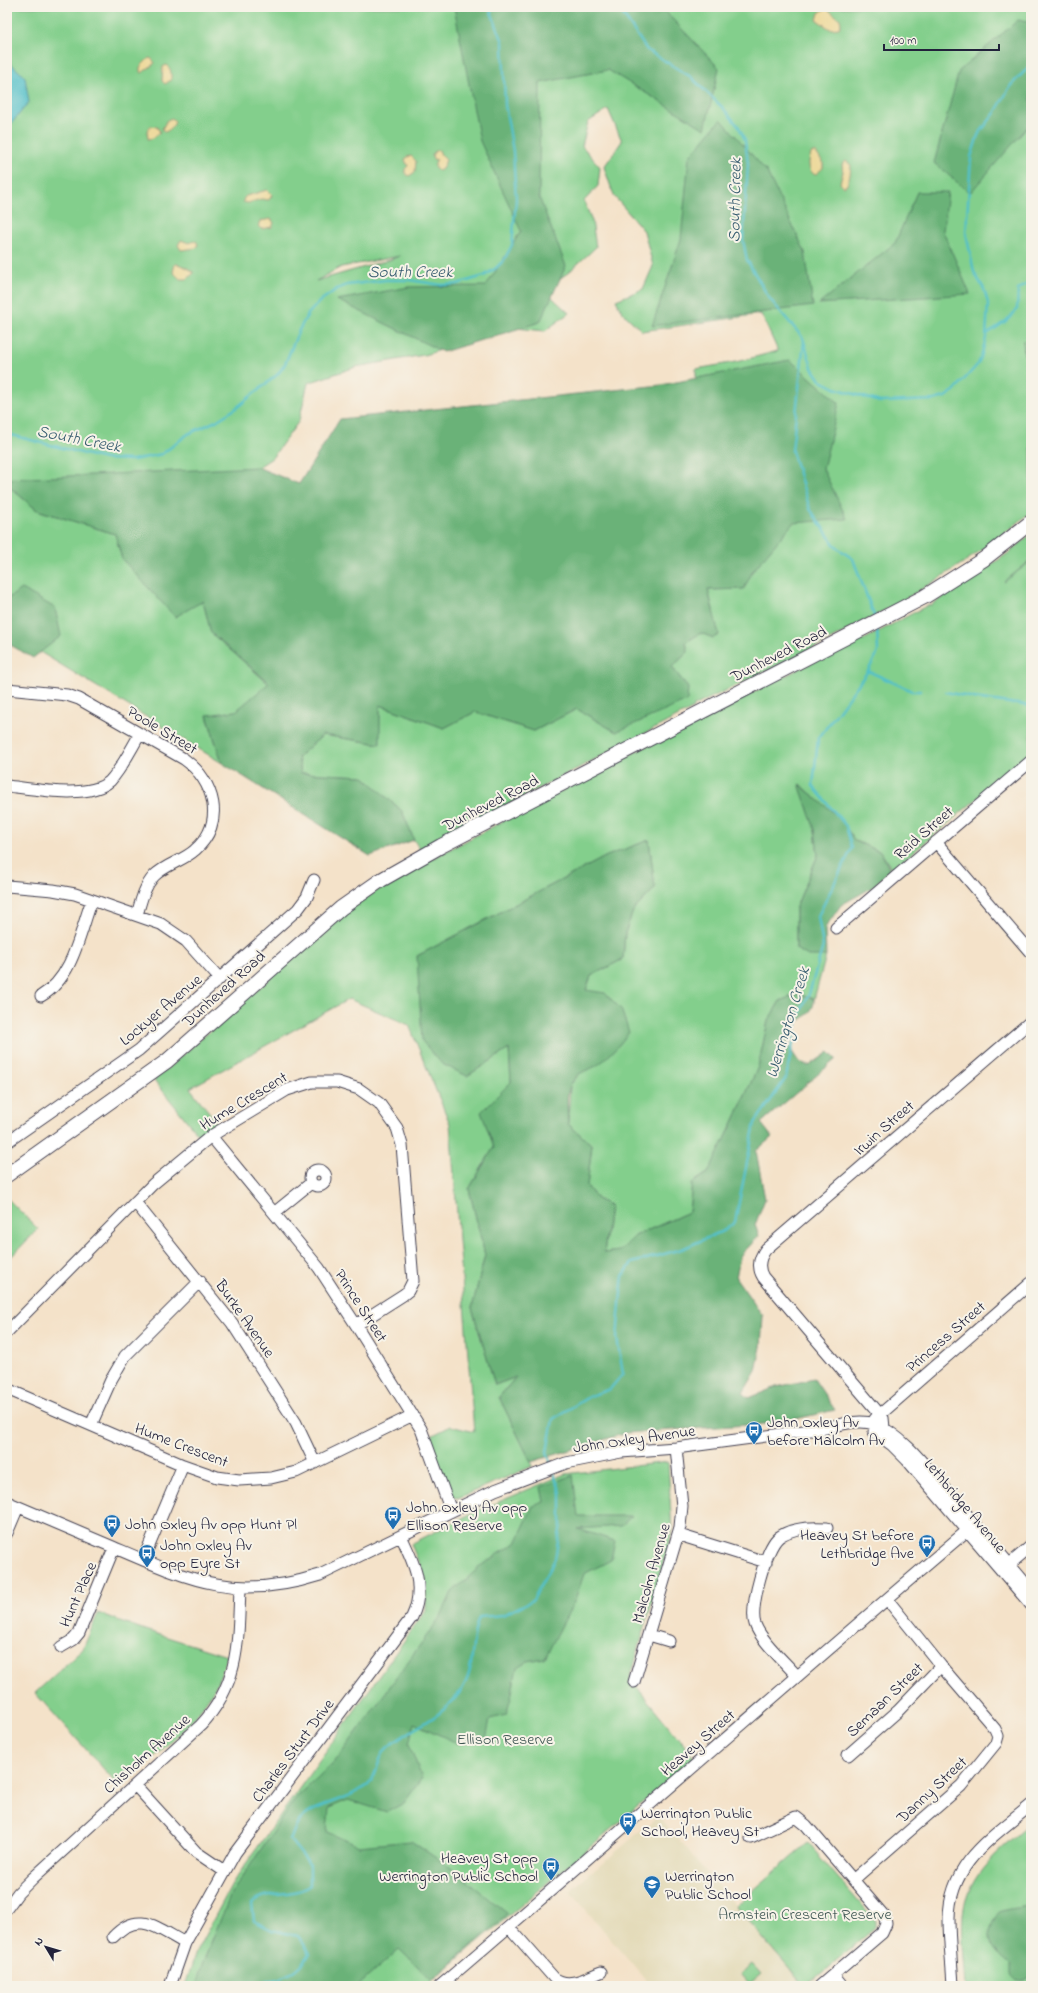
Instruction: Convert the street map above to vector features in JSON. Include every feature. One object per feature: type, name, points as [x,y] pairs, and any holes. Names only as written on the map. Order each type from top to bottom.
[{"type":"main road","name":"Dunheved Road","points":[[7,1175],[161,1066],[323,922],[381,880],[441,846],[897,611],[963,574],[1031,522]]},
{"type":"street","name":"Poole Street","points":[[7,689],[74,697],[184,759],[199,771],[209,786],[214,810],[211,825],[202,842],[190,855],[167,866],[155,875],[144,891],[137,915]]},
{"type":"street","points":[[7,786],[81,792],[98,788],[113,777],[140,734]]},
{"type":"street","name":"Reid Street","points":[[836,928],[1031,761]]},
{"type":"street","points":[[936,842],[1031,953]]},
{"type":"street","name":"Lockyer Avenue","points":[[7,1142],[139,1050],[298,909],[307,897],[314,880]]},
{"type":"street","points":[[7,886],[64,892],[161,924],[180,936],[220,979]]},
{"type":"street","points":[[41,996],[55,987],[68,966],[92,900]]},
{"type":"street","name":"Irwin Street","points":[[879,1413],[763,1277],[759,1267],[760,1261],[766,1249],[1031,1021]]},
{"type":"street","name":"Hume Crescent","points":[[7,1332],[159,1178],[211,1136],[287,1090],[312,1082],[331,1081],[354,1087],[375,1099],[388,1112],[397,1128],[402,1145],[413,1281],[408,1291],[356,1325]]},
{"type":"street","name":"Prince Street","points":[[211,1136],[323,1274],[356,1325],[421,1429],[451,1512]]},
{"type":"street","points":[[274,1213],[312,1183]]},
{"type":"street","name":"Burke Avenue","points":[[135,1202],[200,1281],[232,1323],[296,1423],[315,1462]]},
{"type":"street","points":[[91,1425],[110,1380],[125,1356],[200,1281]]},
{"type":"street","name":"Princess Street","points":[[879,1413],[1031,1283]]},
{"type":"street","name":"Hume Crescent","points":[[7,1390],[183,1465],[217,1477],[249,1480],[287,1475],[413,1415]]},
{"type":"street","points":[[877,1429],[883,1418],[879,1413]]},
{"type":"street","name":"John Oxley Avenue","points":[[7,1502],[114,1548],[195,1580],[240,1587],[278,1585],[320,1575],[508,1484],[566,1463],[620,1452],[676,1448],[853,1423],[877,1429]]},
{"type":"street","name":"Lethbridge Avenue","points":[[877,1429],[971,1528],[1005,1568],[1031,1605]]},
{"type":"street","name":"Malcolm Avenue","points":[[634,1682],[679,1535],[682,1506],[676,1448]]},
{"type":"street","points":[[143,1560],[183,1465]]},
{"type":"street","points":[[7,1533],[18,1507]]},
{"type":"street","points":[[797,1676],[761,1635],[754,1620],[754,1603],[772,1546],[782,1535],[810,1527],[827,1528]]},
{"type":"street","name":"Heavey Street","points":[[440,1986],[797,1676],[971,1528]]},
{"type":"street","points":[[679,1535],[766,1562]]},
{"type":"street","name":"Charles Sturt Drive","points":[[170,1986],[185,1943],[224,1871],[242,1844],[412,1617],[418,1598],[418,1575],[401,1536]]},
{"type":"street","points":[[1005,1568],[1031,1546]]},
{"type":"street","name":"Hunt Place","points":[[61,1647],[73,1640],[79,1633],[114,1548]]},
{"type":"street","name":"Lethbridge Avenue","points":[[1005,1568],[1031,1590]]},
{"type":"street","name":"Chisholm Avenue","points":[[7,1908],[29,1882],[201,1725],[223,1696],[232,1673],[237,1654],[240,1587]]},
{"type":"street","name":"Danny Street","points":[[854,1880],[961,1786],[996,1743],[998,1736],[995,1729],[941,1666],[887,1599]]},
{"type":"street","name":"Malcolm Avenue","points":[[649,1635],[669,1642]]},
{"type":"street","name":"Semaan Street","points":[[848,1755],[898,1711],[941,1666]]},
{"type":"street","points":[[135,1785],[196,1852],[224,1871]]},
{"type":"street","points":[[953,1986],[949,1917],[950,1901],[957,1880],[965,1866],[981,1847],[1031,1805]]},
{"type":"street","points":[[751,1838],[796,1817],[806,1825],[884,1915],[886,1924],[882,1933],[820,1986]]},
{"type":"street","points":[[113,1937],[126,1925],[139,1922],[150,1925],[185,1943]]},
{"type":"street","points":[[509,1927],[554,1978],[561,1983],[571,1983],[601,1972]]},
{"type":"street","points":[[833,1975],[842,1986]]},
{"type":"shaded area","name":"Werrington Public School","points":[[658,1816],[804,1986],[641,1986],[647,1981],[570,1891]]},
{"type":"green space","points":[[7,7],[1031,7],[1031,358],[1025,354],[1023,340],[1024,355],[1031,359],[1031,512],[993,542],[953,570],[869,619],[826,642],[694,706],[694,708],[420,850],[414,840],[402,811],[363,776],[301,773],[298,757],[323,735],[379,744],[380,705],[444,728],[475,712],[534,731],[577,709],[616,732],[688,688],[672,667],[688,652],[686,642],[701,633],[713,638],[713,609],[708,590],[742,589],[696,398],[696,369],[736,362],[778,351],[761,314],[642,331],[622,312],[616,300],[643,289],[653,266],[644,231],[614,196],[604,167],[622,141],[608,109],[588,122],[582,146],[600,167],[598,186],[584,201],[592,221],[596,247],[569,272],[544,290],[569,313],[545,331],[516,328],[424,355],[356,367],[308,383],[299,421],[272,458],[226,488],[78,510],[16,478],[7,479]],"holes":[[[400,256],[316,281],[341,267]]]},
{"type":"green space","points":[[454,7],[661,7],[719,68],[705,129],[608,70],[540,83],[539,197],[566,266],[540,322],[443,352],[337,300],[409,287],[486,286],[521,231],[480,141]]},
{"type":"green space","points":[[1018,20],[1031,23],[1031,123],[970,193],[934,163],[959,71]]},
{"type":"green space","points":[[721,119],[767,172],[805,252],[813,306],[652,326],[681,239],[689,157]]},
{"type":"green space","points":[[917,192],[948,192],[943,231],[970,294],[819,304],[895,243]]},
{"type":"green space","points":[[790,360],[839,403],[823,469],[847,519],[793,523],[752,572],[744,589],[708,590],[719,635],[713,638],[701,633],[686,642],[688,652],[672,667],[688,688],[687,701],[616,732],[577,709],[534,731],[475,712],[444,728],[380,705],[380,744],[323,735],[298,757],[301,773],[363,776],[402,811],[414,840],[370,856],[222,763],[207,715],[236,711],[269,683],[211,633],[203,601],[175,617],[122,559],[115,534],[37,510],[7,485],[7,479],[257,467],[299,484],[340,419],[661,385]]},
{"type":"green space","points":[[7,485],[37,510],[115,534],[122,559],[203,601],[211,633],[269,684],[236,711],[207,716],[222,763],[40,652],[61,636],[22,590],[7,599]]},
{"type":"green space","points":[[1031,534],[1031,560],[1004,582],[1031,561],[1031,749],[1026,758],[892,870],[881,852],[854,840],[837,817],[800,784],[815,830],[818,855],[796,907],[796,949],[826,956],[814,999],[797,994],[780,1001],[768,1021],[758,1067],[709,1172],[692,1183],[689,1212],[635,1236],[620,1251],[604,1253],[610,1206],[597,1199],[587,1186],[592,1145],[568,1124],[570,1085],[581,1072],[595,1066],[617,1047],[629,1032],[586,990],[591,976],[623,959],[625,933],[633,911],[655,888],[649,840],[607,856],[417,956],[467,1076],[509,1049],[511,1082],[482,1112],[494,1147],[469,1189],[485,1255],[472,1308],[495,1385],[516,1377],[499,1397],[533,1466],[458,1498],[451,1497],[429,1437],[451,1426],[474,1432],[450,1124],[409,1025],[349,999],[190,1088],[216,1121],[199,1136],[154,1080],[354,905],[412,869],[643,748],[862,637],[863,640],[928,605],[931,605],[1010,552]]},
{"type":"green space","points":[[22,589],[55,608],[61,636],[33,658],[7,643],[7,599]]},
{"type":"green space","points":[[799,784],[840,818],[855,841],[881,852],[890,870],[873,887],[841,905],[825,928],[826,956],[808,956],[796,949],[796,907],[818,855],[815,830]]},
{"type":"green space","points":[[649,840],[655,888],[633,911],[625,933],[623,959],[591,976],[586,990],[605,993],[621,1009],[629,1032],[610,1055],[596,1066],[582,1072],[576,1077],[569,1088],[567,1098],[568,1124],[592,1145],[587,1186],[597,1199],[610,1206],[604,1253],[620,1251],[635,1236],[689,1212],[692,1183],[708,1173],[758,1067],[768,1021],[780,1001],[797,994],[814,999],[814,1004],[810,1012],[791,1025],[787,1044],[799,1062],[809,1066],[829,1052],[836,1059],[761,1123],[772,1137],[756,1151],[765,1199],[755,1225],[759,1236],[740,1256],[736,1278],[763,1316],[761,1347],[756,1371],[743,1393],[749,1398],[776,1387],[814,1379],[835,1410],[778,1423],[626,1433],[531,1462],[499,1397],[516,1377],[495,1385],[472,1308],[485,1255],[469,1189],[494,1147],[481,1112],[511,1082],[509,1049],[467,1076],[442,1064],[422,1041],[417,956],[607,856]]},
{"type":"green space","points":[[7,1198],[38,1229],[7,1261]]},
{"type":"green space","name":"Ellison Reserve","points":[[668,1462],[672,1533],[630,1679],[695,1758],[426,1986],[185,1986],[196,1952],[235,1879],[426,1610],[426,1581],[411,1544],[470,1514],[565,1474]]},
{"type":"green space","points":[[573,1475],[578,1516],[632,1516],[621,1526],[578,1529],[615,1541],[611,1560],[584,1574],[575,1600],[545,1658],[527,1661],[517,1667],[506,1715],[490,1719],[486,1739],[459,1744],[414,1723],[409,1744],[422,1778],[404,1803],[387,1812],[348,1800],[329,1808],[327,1832],[359,1846],[411,1841],[454,1870],[508,1914],[432,1980],[399,1949],[358,1986],[196,1986],[203,1962],[231,1894],[294,1800],[338,1758],[441,1616],[452,1592],[483,1564],[516,1543],[533,1506],[544,1502],[541,1487]]},
{"type":"green space","points":[[98,1613],[145,1630],[227,1656],[220,1677],[198,1713],[169,1744],[120,1787],[35,1693],[83,1649]]},
{"type":"green space","points":[[1031,1823],[1031,1982],[1028,1986],[966,1986],[963,1915],[966,1900],[971,1887],[979,1874],[998,1852]]},
{"type":"green space","name":"Armstein Crescent Reserve","points":[[808,1843],[875,1921],[875,1928],[806,1986],[804,1986],[735,1906]]},
{"type":"green space","points":[[1031,1905],[1031,1976],[1025,1980],[1017,1981],[1011,1975],[1011,1965],[994,1949],[990,1939],[991,1927],[994,1918],[1001,1911]]},
{"type":"green space","points":[[752,1964],[761,1974],[749,1984],[740,1974]]},
{"type":"sand","points":[[826,8],[840,19],[841,24],[839,28],[830,29],[817,20],[819,13]]},
{"type":"sand","points":[[149,58],[155,63],[142,73],[140,72],[140,67]]},
{"type":"sand","points":[[166,65],[170,70],[171,80],[165,84],[162,81],[163,67]]},
{"type":"sand","points":[[172,118],[175,121],[173,126],[165,132],[163,131],[162,129],[167,120]]},
{"type":"sand","points":[[151,126],[157,127],[160,132],[153,138],[148,139],[147,131]]},
{"type":"sand","points":[[439,150],[441,155],[446,160],[442,169],[439,171],[435,168],[435,162],[437,160],[433,159],[432,155],[435,151]]},
{"type":"sand","points":[[812,152],[816,153],[823,162],[823,168],[815,175],[809,168]]},
{"type":"sand","points":[[411,156],[416,161],[415,172],[409,176],[405,173],[405,169],[408,166],[405,160],[407,157]]},
{"type":"sand","points":[[846,161],[851,165],[850,175],[847,185],[843,187],[840,183],[843,172],[842,164]]},
{"type":"sand","points":[[267,190],[272,195],[269,200],[261,199],[248,203],[243,202],[246,196]]},
{"type":"sand","points":[[271,219],[274,223],[272,227],[262,229],[258,226],[260,221]]},
{"type":"sand","points":[[181,240],[189,243],[195,241],[197,242],[198,246],[196,248],[181,250],[178,245]]},
{"type":"sand","points":[[175,264],[185,267],[194,273],[187,279],[180,279],[173,272]]},
{"type":"water","points":[[7,60],[25,77],[29,102],[11,124],[7,125]]},
{"type":"waterway","name":"South Creek","points":[[7,434],[105,459],[133,460],[162,454],[188,434],[216,421],[235,409],[278,374],[285,364],[299,330],[308,314],[320,301],[337,289],[347,285],[386,280],[409,280],[442,285],[457,284],[484,276],[496,268],[504,260],[512,245],[516,199],[513,151],[505,105],[503,42],[489,7]]},
{"type":"waterway","name":"South Creek","points":[[618,7],[647,50],[691,77],[723,108],[739,127],[745,140],[748,164],[743,240],[747,260],[769,298],[803,338],[812,368],[820,380],[835,388],[880,402],[934,400],[945,397],[954,391],[978,364],[986,338],[988,303],[984,289],[974,272],[966,233],[971,157],[978,135],[995,113],[1011,85],[1031,65]]},
{"type":"waterway","points":[[987,334],[1006,321],[1017,310],[1018,290],[1031,281]]},
{"type":"waterway","name":"Werrington Creek","points":[[804,341],[792,451],[810,509],[836,547],[853,559],[875,618]]},
{"type":"waterway","name":"Werrington Creek","points":[[552,1466],[547,1452],[553,1419],[590,1396],[610,1389],[623,1374],[617,1338],[623,1276],[632,1263],[682,1249],[725,1230],[735,1222],[755,1123],[786,1078],[798,1017],[809,994],[823,946],[818,916],[852,848],[846,826],[813,786],[818,739],[868,671],[878,652],[877,627]]},
{"type":"waterway","points":[[868,671],[912,691],[920,691]]},
{"type":"waterway","points":[[946,692],[974,698],[1031,706]]},
{"type":"waterway","name":"Werrington Creek","points":[[223,1986],[225,1983],[261,1982],[284,1977],[303,1963],[310,1953],[298,1936],[272,1930],[254,1921],[252,1903],[266,1896],[289,1893],[304,1889],[310,1885],[310,1865],[290,1840],[298,1823],[303,1817],[317,1809],[349,1796],[366,1787],[372,1780],[384,1751],[397,1740],[435,1716],[460,1692],[466,1683],[469,1673],[474,1636],[479,1617],[503,1615],[533,1600],[555,1559],[561,1524],[561,1493],[553,1471]]},
{"type":"place","name":"John Oxley Av before Malcolm Av","points":[[754,1445]]},
{"type":"place","name":"John Oxley Av opp Ellison Reserve","points":[[393,1530]]},
{"type":"place","name":"John Oxley Av opp Hunt Pl","points":[[112,1538]]},
{"type":"place","name":"Heavey St before Lethbridge Ave","points":[[927,1558]]},
{"type":"place","name":"John Oxley Av opp Eyre St","points":[[147,1568]]},
{"type":"place","name":"Werrington Public School, Heavey St","points":[[628,1836]]},
{"type":"place","name":"Heavey St opp Werrington Public School","points":[[551,1881]]},
{"type":"place","name":"Werrington Public School","points":[[652,1899]]}]
